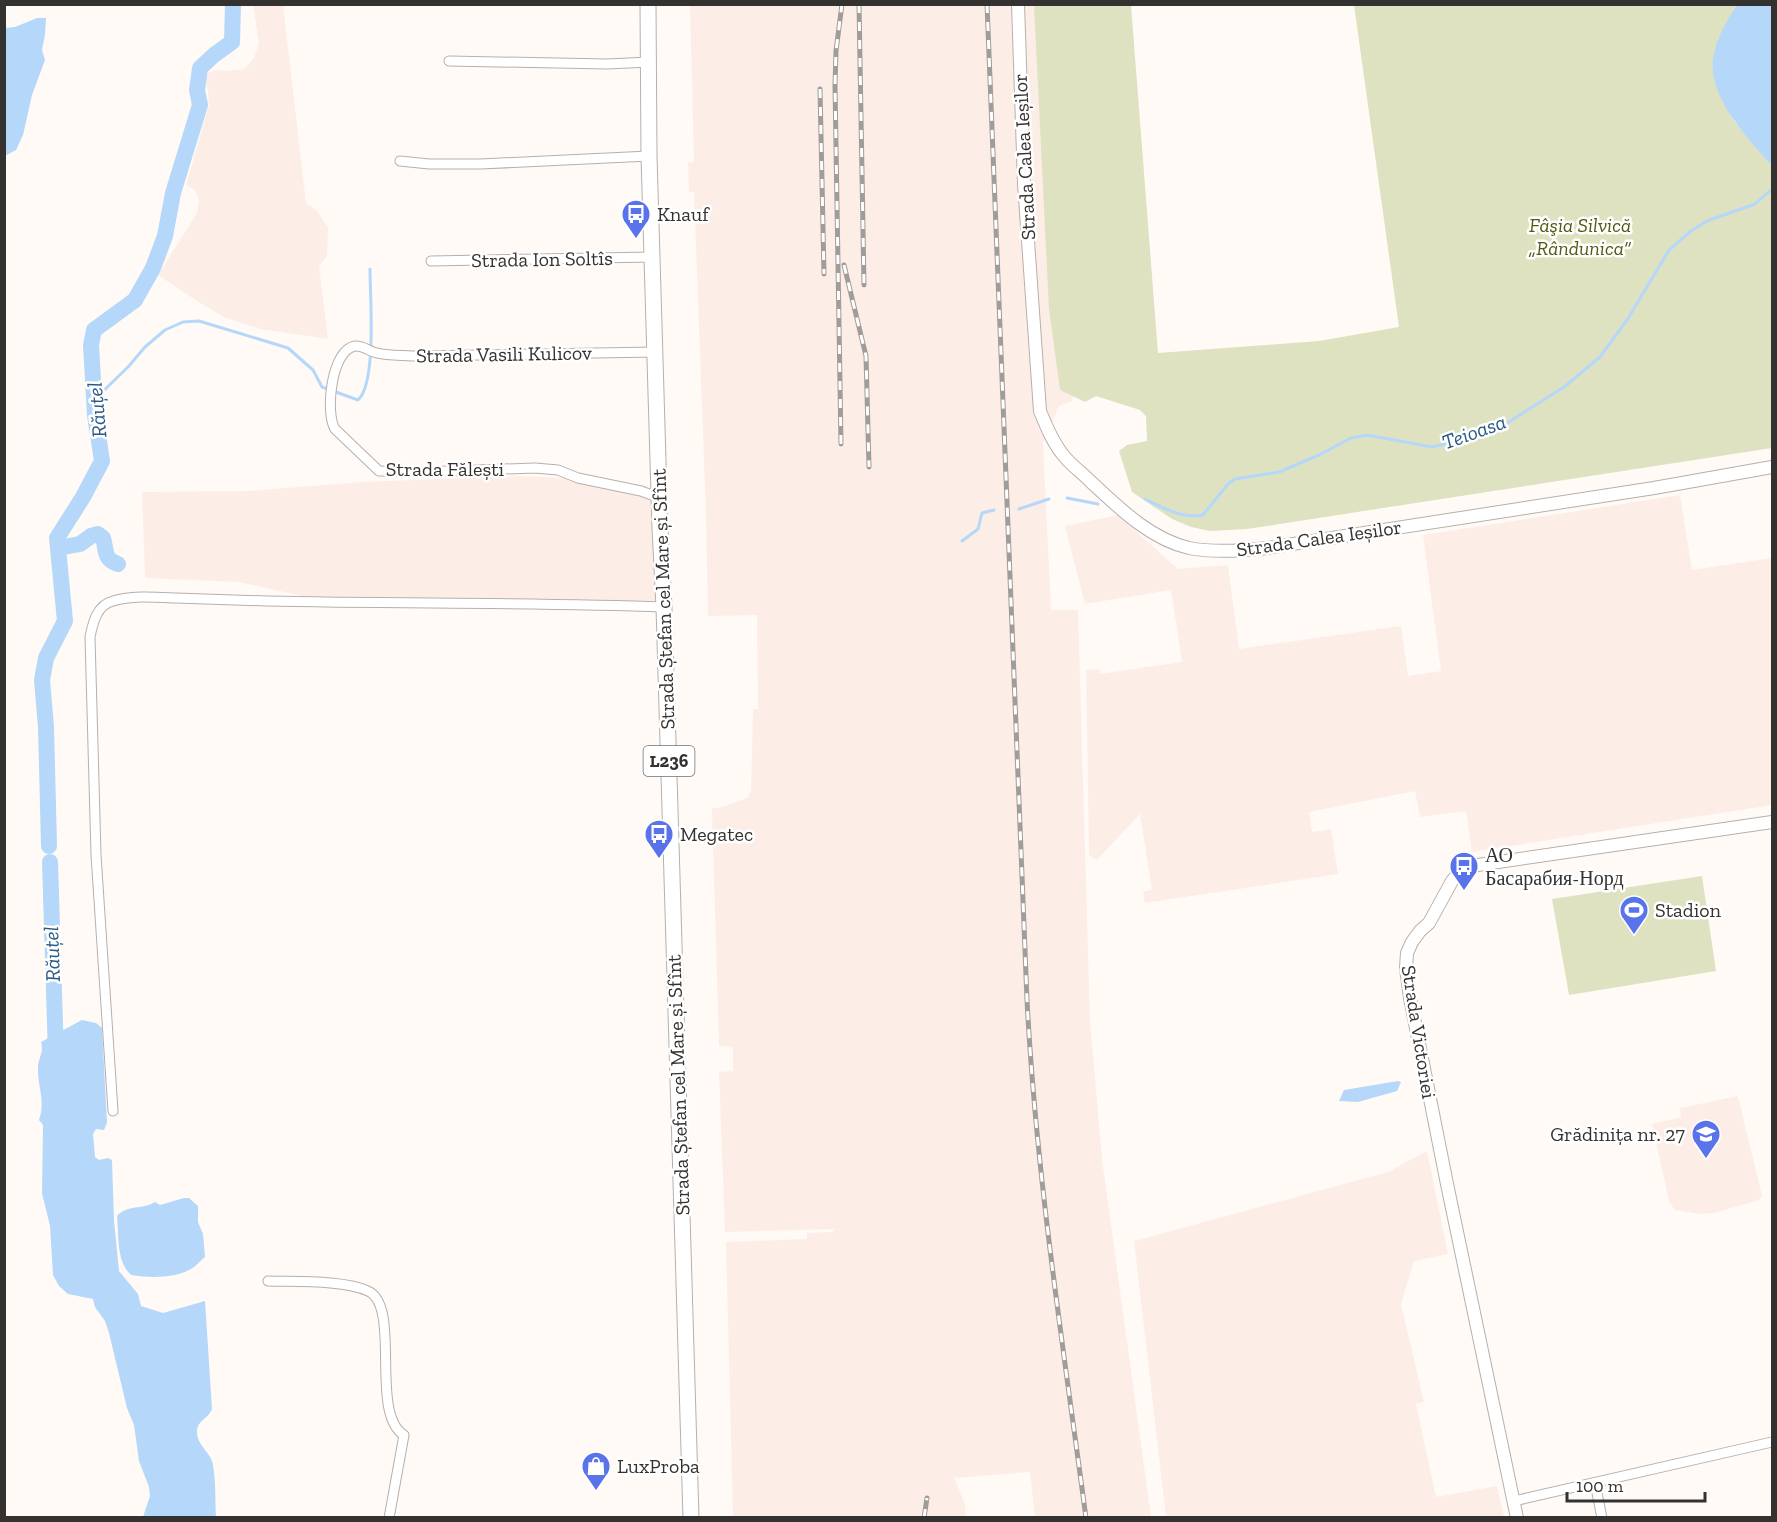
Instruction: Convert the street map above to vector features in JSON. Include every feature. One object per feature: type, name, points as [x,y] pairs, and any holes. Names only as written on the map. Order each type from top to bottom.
[{"type":"main road","name":"Strada Ștefan cel Mare și Sfînt","points":[[648,4],[655,352],[691,1518]]},
{"type":"street","name":"Strada Calea Ieșilor","points":[[1018,4],[1024,184],[1040,411],[1055,443],[1064,456],[1101,491],[1150,530],[1176,544],[1196,549],[1221,551],[1267,548],[1642,490],[1773,467]]},
{"type":"street","points":[[448,61],[607,64],[650,62]]},
{"type":"street","points":[[400,161],[429,164],[480,164],[650,156]]},
{"type":"street","name":"Strada Ion Soltîs","points":[[431,261],[653,257]]},
{"type":"street","name":"Strada Vasili Kulicov","points":[[354,346],[376,353],[414,356],[655,352]]},
{"type":"street","name":"Strada Fălești","points":[[354,346],[343,354],[335,371],[331,398],[332,423],[335,429],[379,471],[535,468],[558,470],[578,478],[660,498]]},
{"type":"street","points":[[112,1111],[96,855],[90,637],[93,621],[100,609],[110,601],[129,597],[269,601],[549,603],[664,607]]},
{"type":"street","name":"Strada Victoriei","points":[[1518,1518],[1410,998],[1406,968],[1407,953],[1419,931],[1432,917],[1452,881],[1471,866],[1773,822]]},
{"type":"street","points":[[268,1281],[343,1285],[367,1290],[379,1300],[384,1331],[389,1411],[397,1430],[404,1435],[389,1518]]},
{"type":"street","points":[[1514,1501],[1773,1442]]},
{"type":"street","points":[[1595,1483],[1602,1518]]},
{"type":"shaded area","points":[[253,5],[283,5],[306,203],[317,211],[328,227],[327,256],[319,266],[328,339],[260,329],[226,318],[158,275],[197,213],[199,201],[195,190],[186,185],[209,105],[205,81],[208,73],[214,70],[244,69],[254,58],[259,43]]},
{"type":"shaded area","points":[[690,5],[1052,5],[1077,380],[1072,401],[1059,406],[1043,443],[1051,610],[1078,610],[1090,1021],[1102,1159],[1151,1517],[1035,1517],[1030,1472],[954,1478],[965,1504],[966,1517],[733,1517],[726,1242],[807,1239],[807,1233],[832,1232],[835,1229],[725,1232],[719,1072],[733,1071],[733,1047],[719,1046],[712,808],[719,808],[747,798],[751,792],[753,709],[758,709],[757,615],[708,616],[694,192],[689,192],[688,163],[694,162]]},
{"type":"shaded area","points":[[516,476],[565,478],[660,498],[664,607],[325,601],[239,582],[145,578],[142,492],[249,491],[362,482]]},
{"type":"shaded area","points":[[1680,495],[1692,570],[1772,558],[1772,805],[1472,852],[1466,811],[1420,817],[1415,791],[1309,812],[1312,832],[1331,829],[1338,874],[1145,903],[1143,892],[1152,890],[1140,814],[1097,860],[1089,855],[1086,670],[1100,669],[1100,674],[1182,662],[1171,590],[1085,604],[1065,526],[1118,515],[1178,569],[1228,565],[1239,649],[1401,626],[1408,676],[1441,671],[1423,535]]},
{"type":"shaded area","name":"Grădinița nr. 27","points":[[1738,1096],[1762,1196],[1759,1200],[1714,1213],[1699,1214],[1675,1210],[1669,1201],[1652,1124],[1681,1117],[1680,1108]]},
{"type":"shaded area","points":[[1427,1151],[1448,1254],[1414,1261],[1401,1304],[1424,1402],[1416,1404],[1436,1497],[1497,1486],[1504,1517],[1166,1517],[1134,1241],[1388,1172]]},
{"type":"green space","name":"Fâşia Silvică „Rândunica“","points":[[1034,5],[1131,5],[1158,353],[1319,341],[1399,327],[1354,5],[1737,5],[1734,10],[1719,92],[1734,121],[1772,166],[1772,448],[1247,529],[1210,531],[1191,527],[1172,519],[1132,492],[1119,451],[1127,445],[1147,441],[1146,416],[1140,410],[1096,396],[1085,402],[1060,390],[1049,309]]},
{"type":"green space","name":"Stadion","points":[[1702,876],[1716,971],[1569,995],[1552,899]]},
{"type":"water","points":[[1737,5],[1772,5],[1772,166],[1742,131],[1723,103],[1713,74],[1716,45]]},
{"type":"water","points":[[37,18],[46,18],[42,50],[45,60],[32,95],[23,135],[16,150],[5,156],[5,28],[15,27]]},
{"type":"water","points":[[82,1020],[96,1023],[102,1028],[107,1123],[104,1130],[96,1129],[93,1134],[95,1157],[99,1160],[108,1158],[112,1160],[114,1221],[119,1271],[138,1294],[141,1306],[163,1313],[205,1301],[212,1409],[199,1425],[197,1436],[212,1460],[216,1517],[143,1517],[150,1496],[149,1487],[139,1461],[134,1425],[127,1408],[105,1321],[95,1307],[93,1299],[68,1294],[59,1286],[53,1275],[50,1226],[42,1193],[43,1125],[39,1120],[42,1106],[38,1066],[42,1052],[41,1042]]},
{"type":"water","points":[[1401,1082],[1397,1091],[1358,1102],[1339,1101],[1344,1090]]},
{"type":"water","points":[[189,1198],[198,1206],[198,1222],[203,1234],[205,1257],[194,1267],[172,1276],[131,1275],[121,1255],[117,1216],[130,1208],[155,1202],[160,1205]]},
{"type":"waterway","name":"Răuțel","points":[[49,846],[46,727],[42,680],[46,658],[65,621],[57,538],[102,461],[95,415],[91,345],[94,330],[135,300],[153,268],[165,236],[173,193],[200,105],[197,90],[200,68],[232,42],[233,4]]},
{"type":"waterway","name":"Teioasa","points":[[1145,499],[1181,514],[1203,515],[1228,484],[1235,479],[1279,472],[1351,438],[1367,435],[1432,447],[1467,439],[1504,425],[1564,387],[1600,357],[1627,320],[1669,250],[1707,221],[1755,204],[1772,189]]},
{"type":"waterway","points":[[94,400],[145,347],[165,330],[183,322],[199,321],[288,348],[313,370],[322,387],[358,400],[364,391],[370,358],[370,269]]},
{"type":"waterway","points":[[1067,498],[1098,504]]},
{"type":"waterway","points":[[1019,509],[1049,499]]},
{"type":"waterway","points":[[962,541],[978,529],[982,513],[994,510]]},
{"type":"waterway","name":"Teioasa","points":[[58,548],[80,544],[98,534],[103,538],[106,554],[110,560],[118,564]]},
{"type":"waterway","name":"Răuțel","points":[[50,862],[56,1056]]},
{"type":"railway","points":[[841,444],[835,85],[836,51],[842,4]]},
{"type":"railway","points":[[859,4],[864,285]]},
{"type":"railway","points":[[987,4],[1031,1065],[1051,1259],[1086,1518]]},
{"type":"railway","points":[[820,89],[824,274]]},
{"type":"railway","points":[[844,265],[866,356],[869,467]]},
{"type":"railway","points":[[924,1518],[927,1498]]},
{"type":"place","name":"Knauf","points":[[636,240]]},
{"type":"place","name":"Megatec","points":[[659,860]]},
{"type":"place","name":"АО Басарабия-Норд","points":[[1464,892]]},
{"type":"place","name":"Stadion","points":[[1634,936]]},
{"type":"place","name":"Grădinița nr. 27","points":[[1706,1160]]},
{"type":"place","name":"LuxProba","points":[[596,1492]]}]
